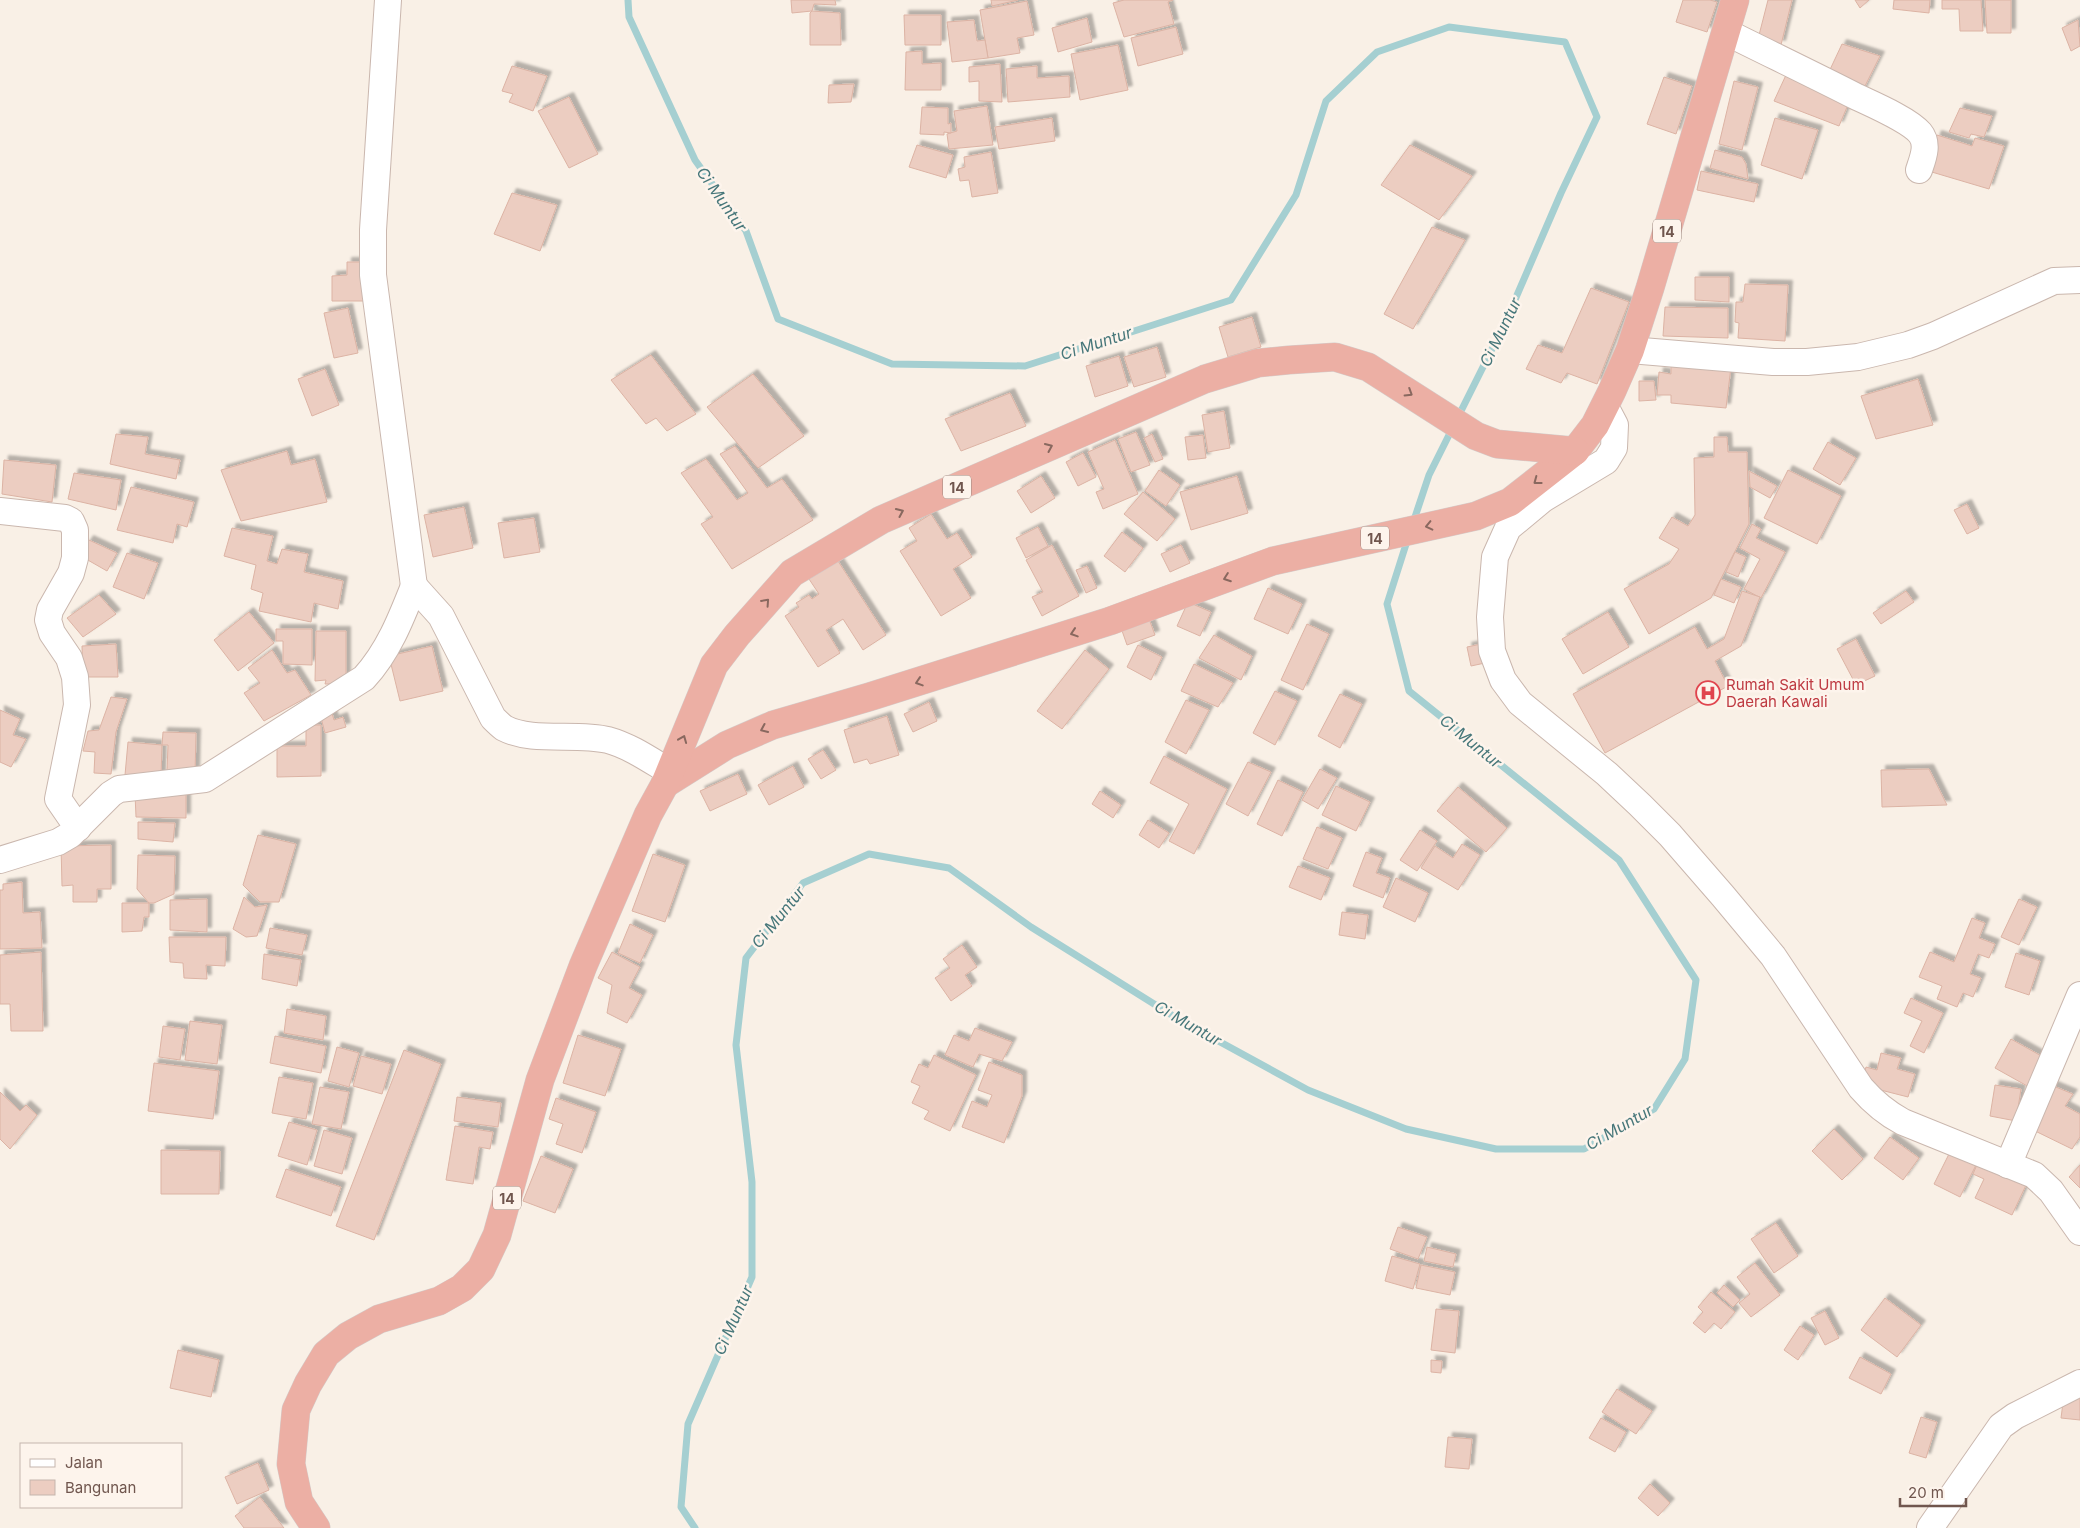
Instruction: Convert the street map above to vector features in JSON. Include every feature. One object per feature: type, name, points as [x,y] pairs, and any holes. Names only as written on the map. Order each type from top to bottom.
[{"type":"highway","name":"14","points":[[667,778],[728,745],[772,725],[869,697],[1110,621],[1273,561],[1476,516],[1510,502],[1575,451],[1595,425],[1605,406],[1630,350],[1650,288],[1735,0]]},
{"type":"highway","name":"14","points":[[316,1528],[299,1502],[292,1464],[296,1410],[308,1384],[326,1354],[348,1336],[379,1319],[439,1301],[462,1288],[481,1269],[497,1235],[540,1080],[573,992],[606,909],[667,778],[714,665],[737,635],[792,573],[881,520],[1205,379],[1258,363],[1335,358],[1368,367],[1476,436],[1497,444],[1575,451]]},
{"type":"street","points":[[0,860],[58,842],[70,835],[119,789],[198,781],[211,776],[364,678],[378,662],[399,623],[414,586],[373,275],[373,230],[388,0]]},
{"type":"street","points":[[1726,32],[1887,112],[1913,128],[1921,134],[1925,143],[1925,151],[1919,170]]},
{"type":"street","points":[[1630,350],[1773,362],[1807,362],[1858,357],[1908,345],[1933,336],[2054,281],[2080,280]]},
{"type":"street","points":[[1605,406],[1615,425],[1614,448],[1606,461],[1543,499],[1508,528],[1495,556],[1490,626],[1492,652],[1502,680],[1520,703],[1607,774],[1670,835],[1773,956],[1861,1088],[1872,1101],[1886,1113],[1903,1122],[2034,1175],[2051,1191],[2080,1232]]},
{"type":"street","points":[[0,511],[65,518],[70,521],[75,530],[76,548],[74,564],[50,610],[48,620],[52,633],[68,654],[76,687],[77,705],[58,799],[78,828]]},
{"type":"street","points":[[414,586],[440,616],[492,718],[503,727],[513,732],[534,735],[588,736],[608,740],[627,747],[667,778]]},
{"type":"street","points":[[2008,1164],[2080,995]]},
{"type":"street","points":[[1930,1528],[2001,1426],[2015,1416],[2080,1383]]},
{"type":"building","points":[[791,0],[835,0],[836,5],[814,4],[812,11],[792,13]]},
{"type":"building","points":[[991,0],[1018,0],[992,6]]},
{"type":"building","points":[[1124,0],[1173,0],[1168,2],[1174,24],[1124,37],[1113,3]]},
{"type":"building","points":[[1683,0],[1710,0],[1717,2],[1707,32],[1676,22]]},
{"type":"building","points":[[1768,0],[1792,0],[1781,45],[1758,39]]},
{"type":"building","points":[[1855,0],[1869,0],[1860,8]]},
{"type":"building","points":[[1894,0],[1930,0],[1929,13],[1893,9]]},
{"type":"building","points":[[1942,0],[1981,0],[1983,31],[1960,31],[1959,9],[1942,9]]},
{"type":"building","points":[[1985,0],[2011,0],[2011,33],[1987,33]]},
{"type":"building","points":[[1027,1],[1034,35],[1017,38],[1020,53],[988,58],[980,10]]},
{"type":"building","points":[[812,11],[840,13],[841,45],[810,45],[810,13]]},
{"type":"building","points":[[904,15],[941,15],[941,45],[905,45]]},
{"type":"building","points":[[1087,18],[1092,42],[1058,52],[1052,28]]},
{"type":"building","points":[[974,20],[977,41],[985,40],[988,58],[952,62],[947,22]]},
{"type":"building","points":[[2078,20],[2080,46],[2071,51],[2062,28]]},
{"type":"building","points":[[1176,27],[1183,54],[1138,66],[1131,38]]},
{"type":"building","points":[[1842,44],[1880,56],[1862,92],[1827,76]]},
{"type":"building","points":[[1118,45],[1128,90],[1080,100],[1071,54]]},
{"type":"building","points":[[922,51],[922,64],[941,63],[941,90],[905,90],[906,52]]},
{"type":"building","points":[[1000,64],[1002,102],[979,101],[979,81],[969,82],[969,67]]},
{"type":"building","points":[[512,66],[547,76],[533,111],[509,102],[513,94],[502,91]]},
{"type":"building","points":[[1037,66],[1037,78],[1069,76],[1070,97],[1008,102],[1006,69]]},
{"type":"building","points":[[1786,75],[1850,100],[1839,126],[1774,101]]},
{"type":"building","points":[[1664,77],[1692,86],[1676,134],[1647,124]]},
{"type":"building","points":[[1734,81],[1758,87],[1742,150],[1719,144]]},
{"type":"building","points":[[854,84],[851,102],[828,103],[829,85]]},
{"type":"building","points":[[569,97],[598,154],[569,168],[538,111]]},
{"type":"building","points":[[987,106],[993,145],[949,149],[947,134],[957,131],[954,111]]},
{"type":"building","points":[[922,107],[948,108],[948,124],[951,123],[951,133],[944,132],[944,135],[920,134]]},
{"type":"building","points":[[1960,108],[1992,116],[1984,137],[1971,134],[1969,138],[1949,132]]},
{"type":"building","points":[[1052,118],[1055,141],[999,149],[995,127]]},
{"type":"building","points":[[1775,118],[1818,130],[1802,179],[1761,165]]},
{"type":"building","points":[[1937,135],[1972,146],[1975,138],[2004,146],[1989,189],[1925,170]]},
{"type":"building","points":[[917,145],[953,155],[946,178],[909,167]]},
{"type":"building","points":[[1410,145],[1472,176],[1439,220],[1381,185]]},
{"type":"building","points":[[1715,150],[1742,157],[1746,164],[1748,179],[1710,168]]},
{"type":"building","points":[[991,152],[998,193],[972,197],[969,180],[960,181],[958,169],[965,167],[964,157]]},
{"type":"building","points":[[1701,171],[1758,184],[1754,202],[1697,190]]},
{"type":"building","points":[[512,193],[557,205],[540,251],[494,234]]},
{"type":"building","points":[[1432,227],[1465,240],[1413,329],[1384,314]]},
{"type":"building","points":[[347,262],[361,262],[369,301],[332,301],[332,276],[347,275]]},
{"type":"building","points":[[1695,277],[1729,277],[1729,302],[1695,300]]},
{"type":"building","points":[[1745,284],[1788,285],[1785,341],[1738,338],[1739,323],[1735,322],[1736,302],[1743,302]]},
{"type":"building","points":[[1591,288],[1629,302],[1597,384],[1567,373],[1561,383],[1526,369],[1538,345],[1562,353]]},
{"type":"building","points":[[1665,307],[1728,308],[1728,338],[1663,336]]},
{"type":"building","points":[[348,308],[358,353],[334,358],[324,313]]},
{"type":"building","points":[[1252,317],[1261,347],[1228,357],[1219,327]]},
{"type":"building","points":[[1157,347],[1166,377],[1134,387],[1124,357]]},
{"type":"building","points":[[651,355],[696,414],[667,431],[656,418],[646,424],[611,380]]},
{"type":"building","points":[[1119,356],[1128,386],[1095,397],[1086,366]]},
{"type":"building","points":[[1671,363],[1731,367],[1726,408],[1671,403],[1671,395],[1657,395],[1659,372],[1671,374]]},
{"type":"building","points":[[325,369],[339,405],[312,416],[298,379]]},
{"type":"building","points":[[753,374],[804,436],[758,468],[707,407]]},
{"type":"building","points":[[1918,379],[1933,425],[1876,439],[1861,396]]},
{"type":"building","points":[[1639,381],[1654,381],[1656,400],[1639,401]]},
{"type":"building","points":[[1010,393],[1026,426],[961,451],[945,419]]},
{"type":"building","points":[[1224,411],[1230,448],[1208,452],[1202,415]]},
{"type":"building","points":[[1136,432],[1150,465],[1131,472],[1118,439]]},
{"type":"building","points":[[116,434],[148,437],[145,454],[180,460],[176,479],[110,464]]},
{"type":"building","points":[[1152,434],[1163,459],[1155,462],[1144,438]]},
{"type":"building","points":[[1203,435],[1206,458],[1188,460],[1185,437]]},
{"type":"building","points":[[1714,437],[1727,437],[1728,452],[1747,452],[1749,524],[1711,598],[1649,634],[1624,589],[1669,564],[1679,549],[1659,538],[1672,517],[1688,526],[1695,515],[1694,458],[1714,457]]},
{"type":"building","points":[[1115,440],[1138,494],[1103,509],[1096,492],[1104,489],[1088,452]]},
{"type":"building","points":[[1828,442],[1856,458],[1840,485],[1813,469]]},
{"type":"building","points":[[735,446],[767,488],[782,479],[813,520],[732,569],[701,524],[713,517],[681,473],[706,459],[737,500],[748,493],[720,454]]},
{"type":"building","points":[[287,451],[291,465],[315,459],[327,502],[241,521],[221,470]]},
{"type":"building","points":[[1083,453],[1096,477],[1078,486],[1066,462]]},
{"type":"building","points":[[4,460],[56,465],[52,502],[2,494]]},
{"type":"building","points":[[1159,470],[1180,485],[1166,506],[1145,491]]},
{"type":"building","points":[[1788,470],[1841,496],[1817,544],[1764,518]]},
{"type":"building","points":[[1749,471],[1777,486],[1770,498],[1750,487]]},
{"type":"building","points":[[74,473],[121,480],[116,510],[68,499]]},
{"type":"building","points":[[1041,476],[1055,498],[1031,513],[1017,491]]},
{"type":"building","points":[[1237,476],[1248,513],[1191,530],[1180,492]]},
{"type":"building","points":[[131,487],[194,502],[187,527],[177,524],[173,543],[117,530]]},
{"type":"building","points":[[1143,492],[1175,519],[1157,541],[1124,514]]},
{"type":"building","points":[[1967,504],[1979,528],[1967,534],[1954,510]]},
{"type":"building","points":[[464,507],[473,548],[433,557],[424,515]]},
{"type":"building","points":[[931,514],[947,539],[957,533],[972,557],[953,569],[971,598],[941,616],[900,551],[917,541],[909,528]]},
{"type":"building","points":[[534,518],[540,552],[504,558],[498,523]]},
{"type":"building","points":[[1752,524],[1761,529],[1756,538],[1785,552],[1761,598],[1744,589],[1760,559],[1740,548]]},
{"type":"building","points":[[1038,527],[1048,546],[1026,558],[1016,538]]},
{"type":"building","points":[[232,528],[273,536],[267,561],[277,564],[282,549],[308,554],[304,572],[343,581],[338,609],[314,603],[311,622],[259,611],[263,593],[251,589],[256,565],[224,556]]},
{"type":"building","points":[[1122,532],[1143,548],[1125,572],[1104,556]]},
{"type":"building","points":[[89,540],[117,553],[107,571],[79,555]]},
{"type":"building","points":[[1052,545],[1079,596],[1042,616],[1032,597],[1043,592],[1026,560]]},
{"type":"building","points":[[1181,545],[1190,563],[1170,572],[1161,554]]},
{"type":"building","points":[[1735,552],[1746,557],[1738,577],[1726,572]]},
{"type":"building","points":[[127,553],[158,563],[144,599],[113,587]]},
{"type":"building","points":[[838,561],[886,635],[863,650],[843,619],[826,630],[840,653],[818,667],[785,616],[799,607],[796,603],[809,595],[812,599],[819,594],[809,579]]},
{"type":"building","points":[[1087,566],[1097,588],[1086,593],[1076,570]]},
{"type":"building","points":[[1721,579],[1741,587],[1734,603],[1714,595]]},
{"type":"building","points":[[1268,588],[1302,604],[1288,634],[1254,619]]},
{"type":"building","points":[[1742,591],[1760,597],[1741,646],[1715,661],[1728,686],[1605,753],[1573,694],[1695,627],[1707,649],[1724,639]]},
{"type":"building","points":[[1906,591],[1914,602],[1881,624],[1873,613]]},
{"type":"building","points":[[99,595],[116,614],[83,637],[67,618]]},
{"type":"building","points":[[1188,602],[1211,612],[1200,636],[1177,626]]},
{"type":"building","points":[[249,612],[274,643],[238,671],[214,640]]},
{"type":"building","points":[[1608,612],[1629,647],[1583,674],[1562,639]]},
{"type":"building","points":[[1148,616],[1155,635],[1127,645],[1120,625]]},
{"type":"building","points":[[1307,624],[1329,634],[1303,690],[1281,680]]},
{"type":"building","points":[[276,629],[312,629],[312,665],[283,664],[283,641],[276,641]]},
{"type":"building","points":[[316,631],[346,631],[346,684],[325,684],[326,680],[315,681]]},
{"type":"building","points":[[1214,635],[1252,656],[1241,680],[1199,658]]},
{"type":"building","points":[[1856,639],[1875,676],[1856,685],[1837,649]]},
{"type":"building","points":[[116,644],[118,677],[83,677],[82,646]]},
{"type":"building","points":[[1481,644],[1485,663],[1471,666],[1467,647]]},
{"type":"building","points":[[1138,645],[1162,657],[1151,680],[1127,667]]},
{"type":"building","points":[[432,646],[443,691],[400,701],[389,656]]},
{"type":"building","points":[[272,650],[287,673],[295,670],[311,695],[264,721],[244,693],[260,683],[248,668]]},
{"type":"building","points":[[1085,650],[1109,669],[1062,729],[1037,711]]},
{"type":"building","points":[[1194,664],[1233,683],[1218,707],[1181,691]]},
{"type":"building","points":[[1275,691],[1297,701],[1275,745],[1253,733]]},
{"type":"building","points":[[1340,694],[1362,704],[1340,748],[1318,736]]},
{"type":"building","points":[[111,697],[127,699],[116,732],[111,774],[94,773],[95,752],[83,751],[88,731],[99,730]]},
{"type":"building","points":[[1186,700],[1209,710],[1186,754],[1165,742]]},
{"type":"building","points":[[929,702],[937,721],[913,732],[904,714]]},
{"type":"building","points":[[0,710],[20,719],[13,735],[26,739],[11,767],[0,762]]},
{"type":"building","points":[[331,710],[334,720],[343,717],[346,727],[325,733],[320,714]]},
{"type":"building","points":[[887,716],[899,755],[870,764],[867,759],[854,763],[844,730]]},
{"type":"building","points":[[306,725],[321,725],[321,776],[277,777],[277,746],[306,746]]},
{"type":"building","points":[[163,732],[196,733],[195,774],[167,771],[168,745],[162,745]]},
{"type":"building","points":[[128,742],[162,745],[161,777],[125,775]]},
{"type":"building","points":[[823,750],[836,770],[821,779],[808,759]]},
{"type":"building","points":[[1164,756],[1227,789],[1194,854],[1169,841],[1189,804],[1150,783]]},
{"type":"building","points":[[1248,762],[1271,772],[1248,816],[1226,804]]},
{"type":"building","points":[[793,766],[804,787],[769,805],[758,785]]},
{"type":"building","points":[[1320,769],[1337,778],[1318,809],[1302,800]]},
{"type":"building","points":[[1929,769],[1947,805],[1882,807],[1881,770]]},
{"type":"building","points":[[738,774],[747,794],[710,811],[700,791]]},
{"type":"building","points":[[1278,780],[1303,792],[1282,836],[1257,824]]},
{"type":"building","points":[[1336,786],[1370,802],[1356,831],[1322,815]]},
{"type":"building","points":[[1458,787],[1507,828],[1486,852],[1437,811]]},
{"type":"building","points":[[1100,791],[1121,805],[1113,818],[1092,804]]},
{"type":"building","points":[[186,793],[186,818],[136,817],[135,794]]},
{"type":"building","points":[[1148,820],[1169,833],[1159,848],[1139,835]]},
{"type":"building","points":[[138,822],[175,823],[173,842],[138,839]]},
{"type":"building","points":[[1317,827],[1342,838],[1328,869],[1303,859]]},
{"type":"building","points":[[1420,830],[1437,841],[1417,871],[1400,860]]},
{"type":"building","points":[[258,835],[296,844],[279,902],[260,902],[243,885]]},
{"type":"building","points":[[1462,844],[1480,855],[1458,890],[1421,868],[1435,846],[1453,858]]},
{"type":"building","points":[[111,845],[111,889],[97,889],[97,902],[73,902],[73,885],[62,886],[61,846]]},
{"type":"building","points":[[1366,852],[1382,858],[1376,873],[1390,878],[1383,898],[1353,886]]},
{"type":"building","points":[[653,854],[685,865],[665,922],[632,911]]},
{"type":"building","points":[[138,855],[175,856],[174,894],[154,903],[149,903],[137,889]]},
{"type":"building","points":[[1298,866],[1330,878],[1321,900],[1289,887]]},
{"type":"building","points":[[1396,878],[1428,893],[1415,922],[1383,907]]},
{"type":"building","points":[[22,882],[23,913],[40,912],[42,948],[0,949],[0,890],[3,890],[3,884]]},
{"type":"building","points":[[244,897],[255,907],[267,905],[257,936],[246,937],[233,929]]},
{"type":"building","points":[[207,899],[207,932],[170,930],[170,900]]},
{"type":"building","points":[[2019,899],[2037,907],[2019,945],[2001,937]]},
{"type":"building","points":[[122,903],[149,903],[149,917],[144,917],[142,931],[122,932]]},
{"type":"building","points":[[1342,912],[1368,915],[1365,939],[1339,935]]},
{"type":"building","points":[[1972,918],[1985,923],[1979,938],[1995,944],[1989,958],[1978,954],[1970,974],[1981,978],[1973,997],[1963,993],[1957,1007],[1937,999],[1942,986],[1919,977],[1930,952],[1954,962]]},
{"type":"building","points":[[630,924],[653,935],[640,963],[618,953]]},
{"type":"building","points":[[270,928],[307,935],[302,955],[266,948]]},
{"type":"building","points":[[169,937],[226,937],[225,966],[206,965],[207,979],[184,978],[183,963],[170,962]]},
{"type":"building","points":[[962,945],[977,967],[965,975],[972,986],[951,1001],[935,978],[950,968],[943,959]]},
{"type":"building","points":[[41,952],[43,1031],[11,1031],[10,1004],[0,1004],[0,955]]},
{"type":"building","points":[[612,952],[640,967],[629,988],[642,995],[627,1023],[607,1013],[612,985],[598,978]]},
{"type":"building","points":[[2016,953],[2040,961],[2029,995],[2005,987]]},
{"type":"building","points":[[264,954],[301,960],[297,986],[262,979]]},
{"type":"building","points":[[1911,998],[1943,1013],[1924,1053],[1910,1046],[1922,1021],[1904,1013]]},
{"type":"building","points":[[287,1009],[326,1016],[323,1040],[284,1033]]},
{"type":"building","points":[[190,1021],[222,1025],[217,1064],[185,1060]]},
{"type":"building","points":[[163,1026],[185,1029],[180,1060],[159,1057]]},
{"type":"building","points":[[975,1028],[1012,1042],[1002,1061],[979,1054],[973,1067],[945,1055],[954,1035],[969,1041]]},
{"type":"building","points":[[578,1035],[621,1049],[605,1096],[563,1083]]},
{"type":"building","points":[[275,1036],[326,1046],[321,1073],[270,1063]]},
{"type":"building","points":[[2011,1039],[2045,1058],[2029,1087],[1995,1068]]},
{"type":"building","points":[[337,1047],[359,1053],[349,1087],[328,1081]]},
{"type":"building","points":[[404,1050],[441,1064],[374,1240],[336,1226]]},
{"type":"building","points":[[1881,1053],[1901,1058],[1897,1069],[1915,1074],[1908,1097],[1861,1085],[1866,1067],[1877,1070]]},
{"type":"building","points":[[934,1055],[976,1075],[950,1131],[924,1119],[929,1111],[912,1103],[920,1086],[911,1082],[919,1064],[928,1068]]},
{"type":"building","points":[[361,1056],[391,1064],[382,1094],[353,1086]]},
{"type":"building","points":[[989,1062],[1022,1075],[1022,1096],[1004,1143],[962,1127],[972,1101],[987,1107],[992,1095],[978,1090]]},
{"type":"building","points":[[154,1063],[219,1071],[213,1119],[148,1111]]},
{"type":"building","points":[[279,1077],[313,1083],[306,1119],[272,1113]]},
{"type":"building","points":[[1995,1085],[2021,1089],[2016,1121],[1990,1116]]},
{"type":"building","points":[[2051,1085],[2073,1094],[2065,1106],[2080,1114],[2080,1137],[2072,1149],[2029,1128]]},
{"type":"building","points":[[320,1087],[349,1092],[341,1129],[312,1124]]},
{"type":"building","points":[[0,1092],[20,1111],[26,1105],[37,1115],[10,1149],[0,1139]]},
{"type":"building","points":[[457,1097],[501,1103],[498,1127],[454,1121]]},
{"type":"building","points":[[556,1098],[596,1112],[582,1153],[556,1144],[563,1124],[549,1119]]},
{"type":"building","points":[[289,1122],[317,1130],[307,1165],[278,1156]]},
{"type":"building","points":[[455,1126],[493,1132],[490,1149],[479,1147],[473,1184],[446,1180]]},
{"type":"building","points":[[1834,1129],[1863,1159],[1842,1180],[1812,1151]]},
{"type":"building","points":[[324,1130],[352,1138],[342,1174],[314,1166]]},
{"type":"building","points":[[1890,1137],[1919,1158],[1903,1180],[1874,1158]]},
{"type":"building","points":[[1952,1148],[1978,1161],[1960,1197],[1934,1184]]},
{"type":"building","points":[[161,1150],[220,1151],[219,1194],[161,1194]]},
{"type":"building","points":[[541,1156],[573,1169],[555,1213],[523,1201]]},
{"type":"building","points":[[1979,1160],[2027,1183],[2012,1215],[1975,1198],[1984,1179],[1973,1174]]},
{"type":"building","points":[[2080,1165],[2080,1188],[2069,1177]]},
{"type":"building","points":[[286,1169],[341,1187],[331,1216],[276,1197]]},
{"type":"building","points":[[1776,1223],[1798,1256],[1774,1273],[1751,1239]]},
{"type":"building","points":[[1398,1227],[1427,1237],[1418,1259],[1390,1249]]},
{"type":"building","points":[[1427,1247],[1456,1254],[1453,1267],[1424,1261]]},
{"type":"building","points":[[1392,1256],[1420,1264],[1413,1289],[1385,1281]]},
{"type":"building","points":[[1755,1263],[1780,1295],[1751,1317],[1739,1303],[1750,1294],[1737,1277]]},
{"type":"building","points":[[1421,1265],[1455,1272],[1450,1295],[1416,1288]]},
{"type":"building","points":[[1724,1285],[1740,1300],[1733,1307],[1717,1293]]},
{"type":"building","points":[[1711,1292],[1735,1312],[1721,1329],[1714,1323],[1705,1333],[1693,1323],[1703,1312],[1698,1307]]},
{"type":"building","points":[[1885,1298],[1921,1325],[1897,1357],[1861,1330]]},
{"type":"building","points":[[1436,1309],[1459,1311],[1455,1353],[1431,1350]]},
{"type":"building","points":[[1825,1311],[1839,1338],[1825,1345],[1811,1318]]},
{"type":"building","points":[[1800,1326],[1814,1335],[1798,1360],[1784,1350]]},
{"type":"building","points":[[178,1350],[219,1360],[211,1397],[170,1388]]},
{"type":"building","points":[[1860,1357],[1891,1374],[1881,1394],[1849,1378]]},
{"type":"building","points":[[1431,1360],[1442,1361],[1441,1373],[1431,1372]]},
{"type":"building","points":[[1617,1389],[1652,1411],[1636,1434],[1602,1412]]},
{"type":"building","points":[[2064,1395],[2080,1397],[2080,1420],[2061,1418]]},
{"type":"building","points":[[1921,1417],[1937,1422],[1926,1458],[1909,1453]]},
{"type":"building","points":[[1601,1418],[1626,1432],[1615,1452],[1589,1438]]},
{"type":"building","points":[[1448,1437],[1472,1439],[1469,1469],[1445,1467]]},
{"type":"building","points":[[258,1463],[269,1490],[237,1504],[225,1477]]},
{"type":"building","points":[[1650,1484],[1670,1503],[1658,1516],[1638,1498]]},
{"type":"building","points":[[260,1497],[284,1528],[244,1528],[235,1516]]},
{"type":"waterway","name":"Ci Muntur","points":[[628,0],[629,17],[695,160],[746,231],[778,319],[892,364],[1025,366],[1231,300],[1296,195],[1326,101],[1377,52],[1449,27],[1565,42],[1597,117],[1561,193],[1505,323],[1458,417]]},
{"type":"waterway","name":"Ci Muntur","points":[[1413,523],[1429,475],[1453,427]]},
{"type":"waterway","name":"Ci Muntur","points":[[695,1528],[681,1507],[688,1424],[752,1277],[752,1182],[736,1045],[746,958],[803,883],[869,854],[949,868],[1031,927],[1178,1019],[1308,1090],[1406,1129],[1496,1149],[1584,1149],[1654,1109],[1685,1059],[1696,980],[1619,860],[1409,691],[1387,604],[1408,538]]},
{"type":"place","name":"Rumah Sakit Umum Daerah Kawali","points":[[1708,693]]}]
